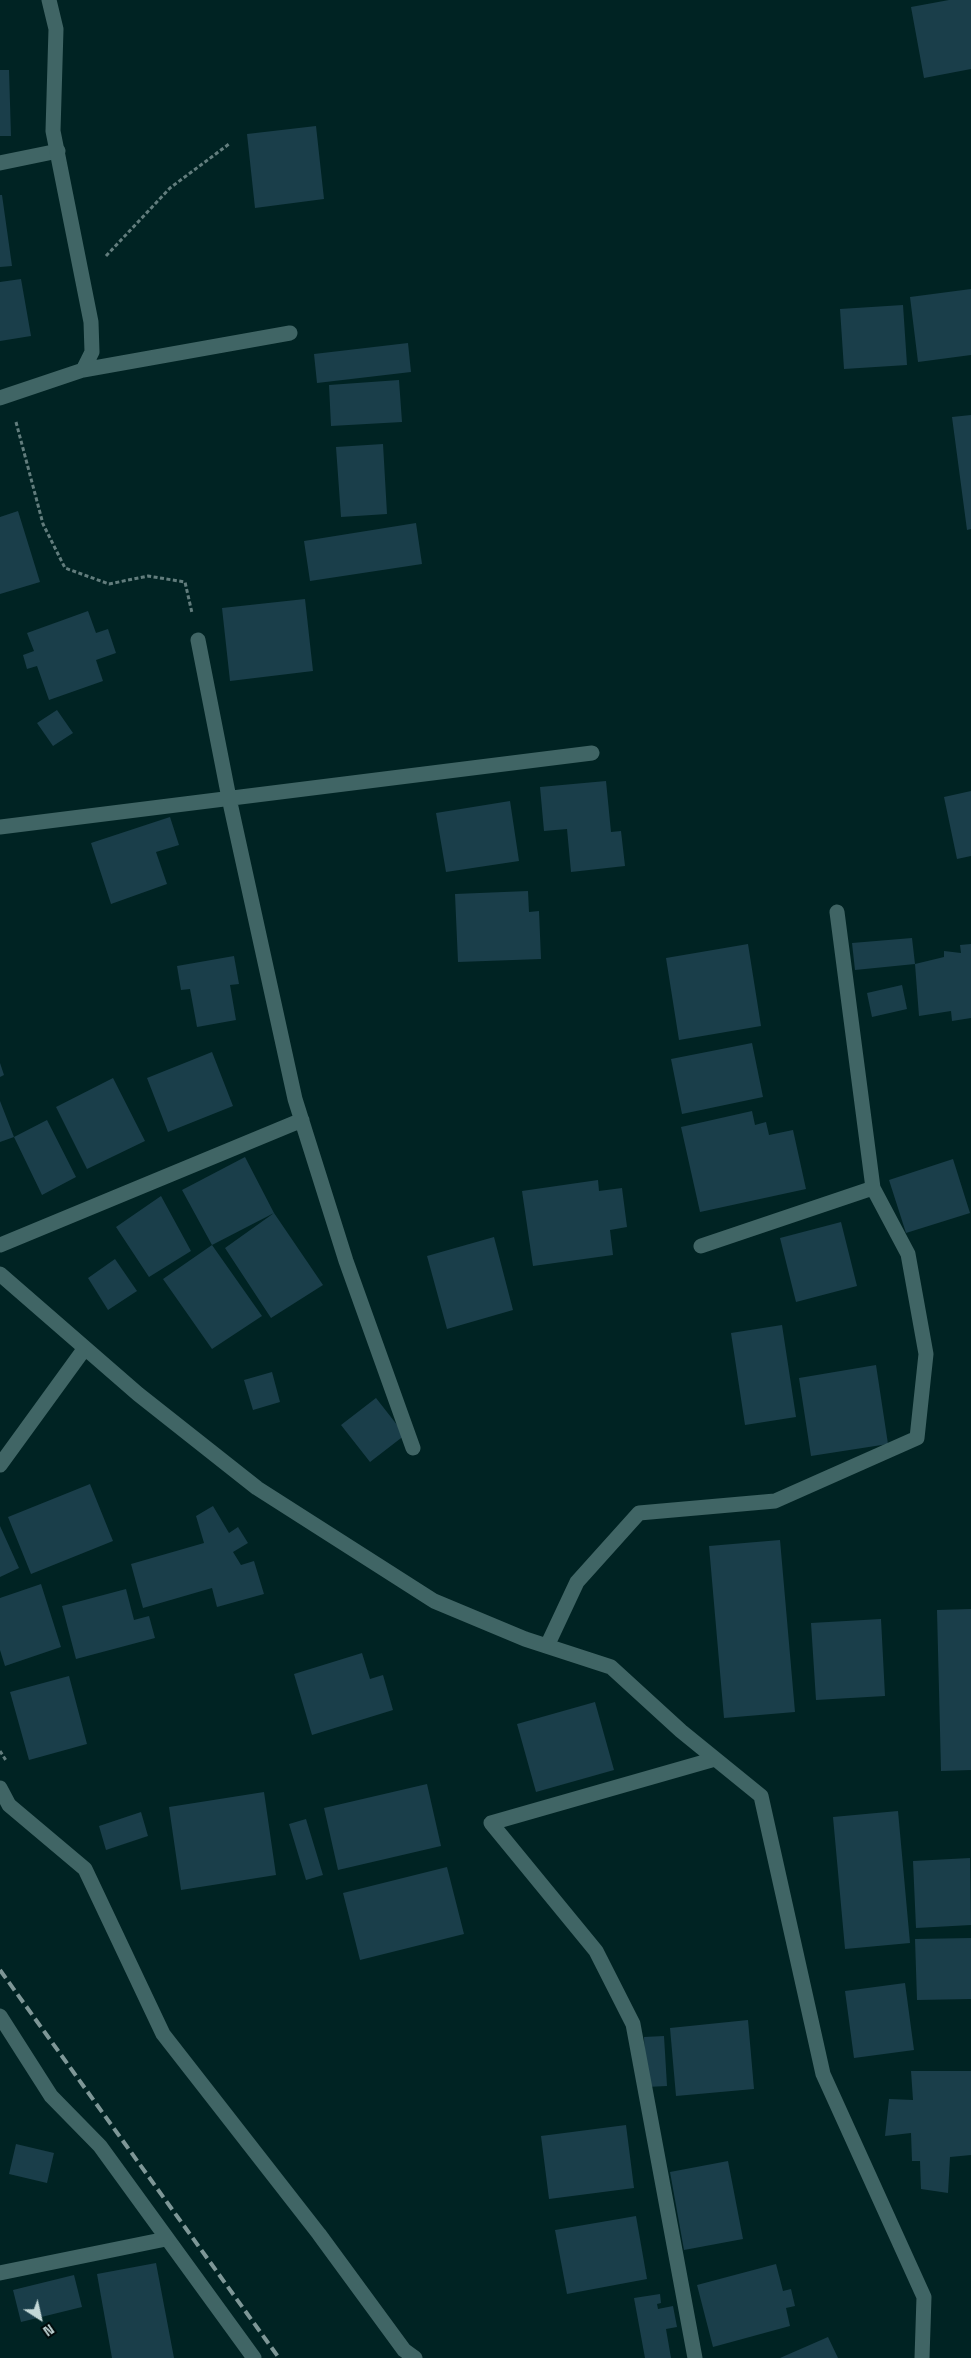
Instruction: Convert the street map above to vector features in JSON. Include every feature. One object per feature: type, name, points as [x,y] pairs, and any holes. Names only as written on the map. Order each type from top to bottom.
[{"type":"street","points":[[49,0],[56,29],[53,132],[91,322],[92,352],[83,370]]},
{"type":"street","points":[[0,163],[58,151]]},
{"type":"street","points":[[4,396],[83,370],[290,333]]},
{"type":"street","points":[[198,640],[229,798],[295,1099],[346,1261],[413,1448]]},
{"type":"street","points":[[0,826],[592,753]]},
{"type":"street","points":[[547,1646],[577,1582],[640,1512],[775,1501],[917,1438],[926,1354],[908,1254],[874,1188],[837,912]]},
{"type":"street","points":[[0,1245],[302,1120]]},
{"type":"street","points":[[701,1246],[874,1188]]},
{"type":"street","points":[[0,1274],[138,1394],[257,1488],[434,1601],[525,1639],[611,1666],[681,1731],[761,1796],[823,2074],[924,2297],[922,2358]]},
{"type":"street","points":[[0,1465],[84,1348]]},
{"type":"street","points":[[696,2358],[633,2024],[596,1951],[490,1823],[715,1759]]},
{"type":"street","points":[[0,1788],[9,1804],[85,1869],[163,2034],[319,2234],[404,2350],[415,2358]]},
{"type":"street","points":[[0,2016],[51,2096],[100,2146],[254,2358]]},
{"type":"street","points":[[0,2273],[166,2238]]},
{"type":"path","points":[[84,283],[170,188],[229,144]]},
{"type":"path","points":[[4,396],[43,524],[65,568],[109,584],[148,576],[185,582],[198,640]]},
{"type":"building","points":[[949,0],[971,0],[971,69],[924,78],[911,7]]},
{"type":"building","points":[[0,70],[9,70],[11,136],[0,136]]},
{"type":"building","points":[[316,126],[324,199],[255,208],[247,134]]},
{"type":"building","points":[[0,195],[2,195],[12,266],[0,267]]},
{"type":"building","points":[[21,279],[31,336],[0,341],[0,282]]},
{"type":"building","points":[[971,289],[971,355],[918,362],[910,297]]},
{"type":"building","points":[[903,305],[907,365],[844,369],[840,309]]},
{"type":"building","points":[[408,343],[411,372],[317,383],[314,354]]},
{"type":"building","points":[[399,380],[402,422],[331,426],[329,385]]},
{"type":"building","points":[[971,415],[971,529],[967,530],[952,417]]},
{"type":"building","points":[[383,444],[387,514],[341,517],[336,447]]},
{"type":"building","points":[[18,511],[40,582],[0,594],[0,517]]},
{"type":"building","points":[[416,523],[422,564],[310,581],[304,541]]},
{"type":"building","points":[[305,599],[313,671],[230,681],[222,608]]},
{"type":"building","points":[[88,611],[96,633],[108,629],[116,653],[96,660],[103,681],[49,700],[37,666],[27,669],[23,655],[34,651],[27,633]]},
{"type":"building","points":[[57,710],[73,733],[53,746],[37,723]]},
{"type":"building","points":[[606,781],[611,832],[621,831],[625,866],[571,872],[567,829],[544,831],[540,787]]},
{"type":"building","points":[[971,791],[971,856],[957,859],[944,797]]},
{"type":"building","points":[[510,801],[519,861],[446,872],[436,813]]},
{"type":"building","points":[[170,817],[179,845],[156,852],[167,884],[111,904],[91,843]]},
{"type":"building","points":[[528,891],[529,912],[539,911],[541,959],[458,962],[455,894]]},
{"type":"building","points":[[912,938],[915,964],[855,970],[852,943]]},
{"type":"building","points":[[748,944],[761,1026],[679,1040],[666,958]]},
{"type":"building","points":[[971,944],[971,1018],[952,1021],[951,1011],[919,1016],[915,964],[944,957],[944,951],[961,953],[960,945]]},
{"type":"building","points":[[234,956],[239,984],[230,985],[236,1020],[197,1027],[190,989],[181,990],[177,966]]},
{"type":"building","points":[[902,985],[907,1009],[872,1017],[867,993]]},
{"type":"building","points":[[752,1043],[763,1097],[682,1114],[671,1059]]},
{"type":"building","points":[[212,1052],[233,1106],[168,1132],[147,1078]]},
{"type":"building","points":[[0,1063],[4,1075],[0,1077]]},
{"type":"building","points":[[113,1078],[145,1141],[87,1169],[56,1107]]},
{"type":"building","points":[[0,1101],[14,1137],[0,1142]]},
{"type":"building","points":[[752,1111],[755,1125],[766,1122],[769,1135],[793,1130],[806,1189],[700,1212],[681,1127]]},
{"type":"building","points":[[47,1120],[76,1177],[42,1195],[14,1137]]},
{"type":"building","points":[[245,1157],[274,1213],[212,1245],[182,1190]]},
{"type":"building","points":[[953,1159],[970,1213],[906,1233],[889,1180]]},
{"type":"building","points":[[598,1180],[599,1191],[622,1188],[627,1227],[610,1230],[613,1255],[533,1266],[522,1191]]},
{"type":"building","points":[[161,1196],[191,1251],[149,1277],[116,1227]]},
{"type":"building","points":[[274,1213],[323,1285],[271,1318],[225,1248]]},
{"type":"building","points":[[841,1222],[857,1286],[796,1302],[780,1238]]},
{"type":"building","points":[[494,1237],[513,1310],[447,1329],[427,1256]]},
{"type":"building","points":[[212,1245],[262,1316],[212,1349],[163,1279]]},
{"type":"building","points":[[115,1259],[137,1291],[108,1310],[88,1278]]},
{"type":"building","points":[[782,1325],[796,1417],[745,1425],[731,1333]]},
{"type":"building","points":[[876,1365],[888,1444],[811,1456],[799,1378]]},
{"type":"building","points":[[272,1372],[280,1402],[253,1410],[244,1380]]},
{"type":"building","points":[[376,1398],[405,1435],[370,1462],[341,1425]]},
{"type":"building","points":[[90,1484],[113,1541],[31,1574],[8,1517]]},
{"type":"building","points":[[213,1506],[229,1533],[238,1527],[248,1543],[233,1552],[241,1565],[254,1561],[264,1594],[217,1607],[212,1588],[143,1608],[131,1564],[204,1543],[196,1516]]},
{"type":"building","points":[[0,1526],[19,1568],[0,1577]]},
{"type":"building","points":[[780,1540],[795,1712],[724,1718],[709,1546]]},
{"type":"building","points":[[41,1584],[61,1647],[5,1666],[0,1650],[0,1598]]},
{"type":"building","points":[[126,1589],[134,1620],[149,1616],[155,1638],[76,1659],[62,1606]]},
{"type":"building","points":[[971,1609],[971,1770],[941,1771],[937,1610]]},
{"type":"building","points":[[881,1619],[885,1696],[816,1700],[811,1623]]},
{"type":"building","points":[[362,1653],[370,1679],[383,1675],[393,1710],[312,1735],[294,1674]]},
{"type":"building","points":[[69,1676],[87,1744],[29,1760],[10,1692]]},
{"type":"building","points":[[595,1702],[614,1770],[536,1792],[517,1724]]},
{"type":"building","points":[[427,1784],[441,1846],[338,1870],[324,1808]]},
{"type":"building","points":[[264,1792],[276,1875],[181,1890],[169,1807]]},
{"type":"building","points":[[898,1811],[910,1943],[845,1949],[833,1817]]},
{"type":"building","points":[[141,1812],[148,1836],[106,1850],[99,1826]]},
{"type":"building","points":[[306,1819],[323,1875],[306,1880],[289,1824]]},
{"type":"building","points":[[970,1858],[971,1925],[916,1928],[913,1861]]},
{"type":"building","points":[[447,1867],[464,1934],[360,1960],[343,1893]]},
{"type":"building","points":[[971,1938],[971,1999],[917,2000],[915,1939]]},
{"type":"building","points":[[905,1983],[914,2050],[854,2058],[845,1991]]},
{"type":"building","points":[[748,2020],[754,2089],[676,2096],[670,2028]]},
{"type":"building","points":[[664,2036],[667,2086],[646,2087],[644,2037]]},
{"type":"building","points":[[911,2071],[971,2071],[971,2155],[950,2157],[948,2193],[921,2189],[920,2161],[912,2161],[911,2133],[885,2136],[889,2099],[913,2100]]},
{"type":"building","points":[[626,2125],[634,2188],[549,2199],[541,2136]]},
{"type":"building","points":[[16,2144],[54,2153],[47,2183],[9,2174]]},
{"type":"building","points":[[728,2161],[743,2239],[684,2250],[670,2172]]},
{"type":"building","points":[[636,2216],[647,2279],[567,2294],[555,2230]]},
{"type":"building","points":[[156,2263],[174,2358],[112,2358],[97,2274]]},
{"type":"building","points":[[776,2264],[783,2291],[791,2289],[795,2306],[786,2308],[790,2326],[713,2347],[697,2285]]},
{"type":"building","points":[[74,2275],[82,2307],[21,2322],[13,2290]]},
{"type":"building","points":[[660,2294],[661,2303],[657,2304],[658,2309],[673,2306],[677,2327],[666,2329],[671,2358],[645,2358],[634,2298]]},
{"type":"building","points":[[828,2337],[838,2358],[780,2358]]},
{"type":"railway","points":[[0,1970],[279,2358]]}]
